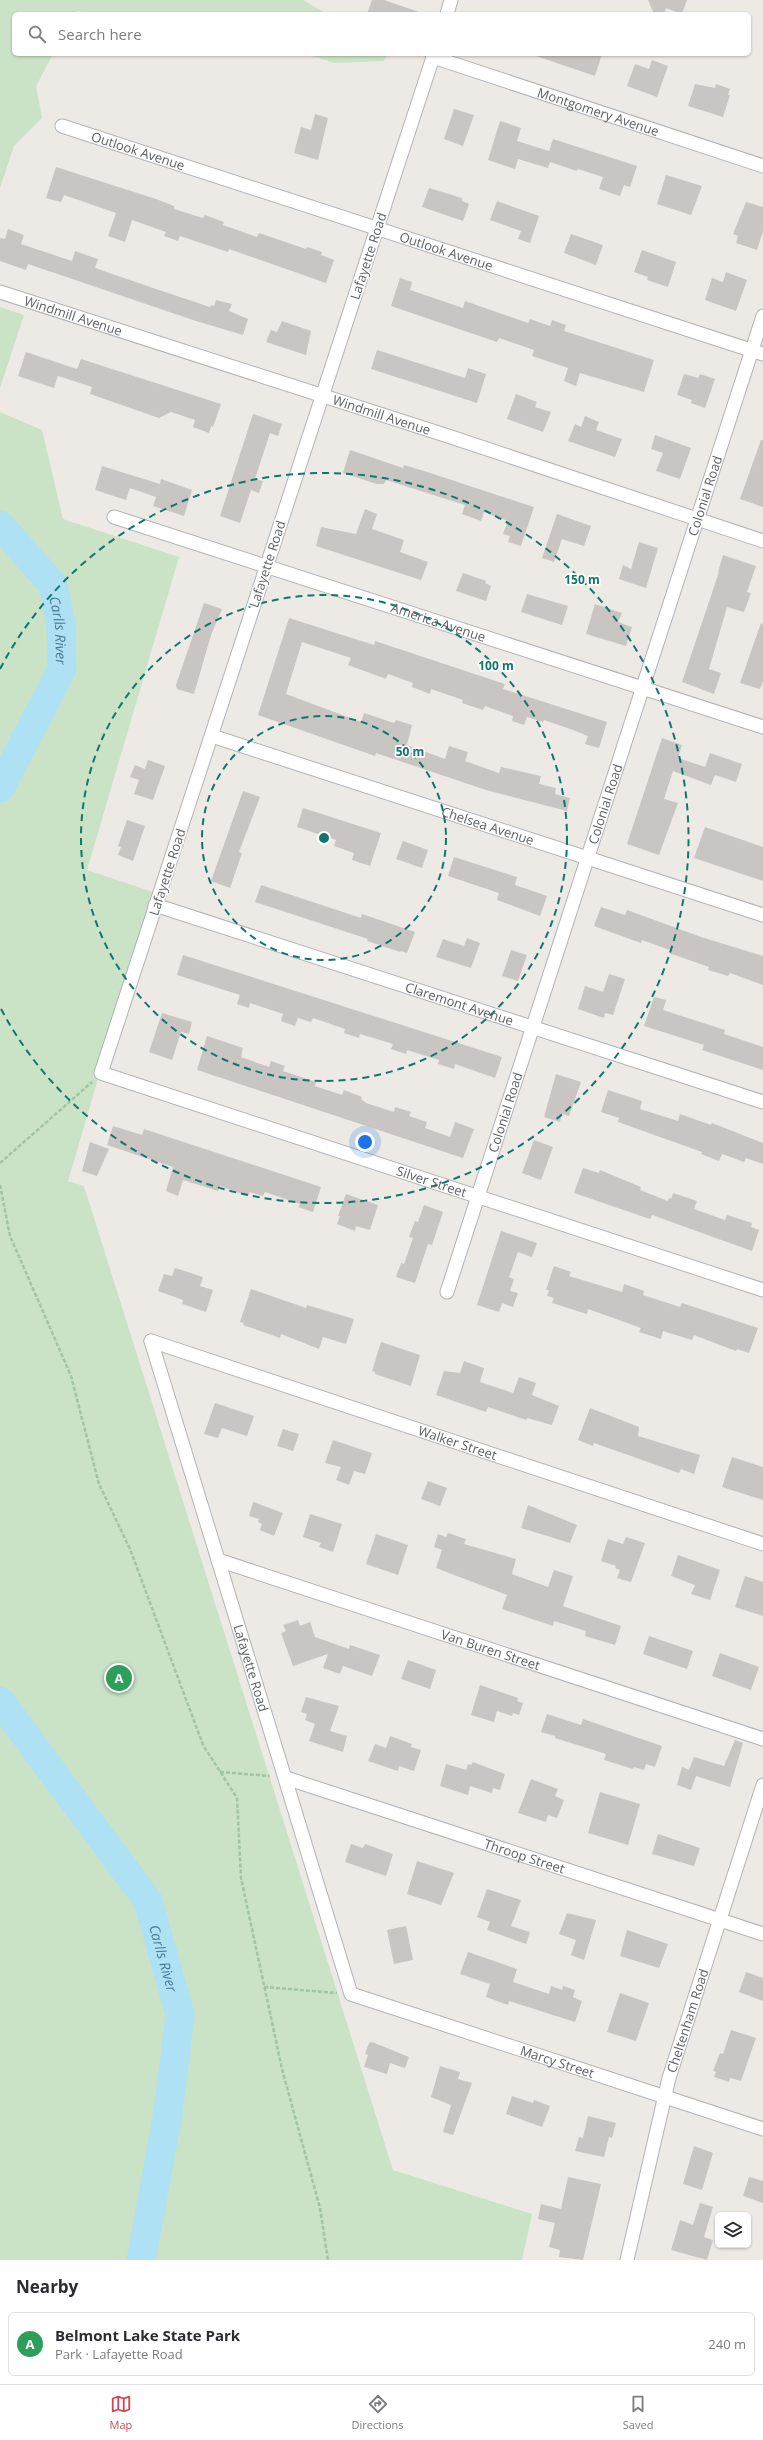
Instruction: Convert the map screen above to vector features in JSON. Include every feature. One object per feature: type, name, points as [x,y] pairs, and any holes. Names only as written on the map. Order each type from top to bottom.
[{"type":"street","points":[[448,12],[451,0]]},
{"type":"street","name":"Lafayette Road","points":[[101,1073],[378,228],[433,56]]},
{"type":"street","name":"Montgomery Avenue","points":[[436,56],[763,166]]},
{"type":"street","name":"Outlook Avenue","points":[[62,126],[758,352]]},
{"type":"street","name":"Windmill Avenue","points":[[0,292],[763,541]]},
{"type":"street","name":"Colonial Road","points":[[447,1292],[698,520],[758,352],[763,316]]},
{"type":"street","name":"America Avenue","points":[[114,517],[763,727]]},
{"type":"street","name":"Chelsea Avenue","points":[[212,736],[763,915]]},
{"type":"street","name":"Claremont Avenue","points":[[155,905],[533,1026],[763,1102]]},
{"type":"street","name":"Silver Street","points":[[101,1073],[763,1290]]},
{"type":"street","name":"Lafayette Road","points":[[151,1341],[351,1994]]},
{"type":"street","name":"Walker Street","points":[[151,1341],[763,1544]]},
{"type":"street","name":"Van Buren Street","points":[[218,1560],[763,1739]]},
{"type":"street","name":"Throop Street","points":[[286,1778],[763,1934]]},
{"type":"street","name":"Cheltenham Road","points":[[627,2260],[664,2096],[763,1785]]},
{"type":"street","name":"Marcy Street","points":[[351,1994],[763,2129]]},
{"type":"path","points":[[0,1163],[101,1073]]},
{"type":"path","points":[[0,1185],[10,1236],[71,1376],[99,1484],[130,1549],[203,1744],[237,1798],[241,1878],[282,2068],[320,2208],[328,2260]]},
{"type":"path","points":[[220,1772],[286,1778]]},
{"type":"path","points":[[264,1987],[351,1994]]},
{"type":"green space","points":[[0,0],[303,0],[324,12],[12,12],[12,56],[52,56],[36,86],[42,118],[14,146],[0,188]]},
{"type":"green space","points":[[313,56],[387,56],[384,61],[334,63]]},
{"type":"green space","points":[[0,307],[24,315],[0,388]]},
{"type":"green space","points":[[0,412],[42,430],[63,519],[179,557],[87,870],[153,892],[68,1181],[84,1186],[393,2170],[532,2214],[522,2260],[0,2260]]},
{"type":"building","points":[[372,0],[384,0],[419,12],[368,12]]},
{"type":"building","points":[[648,0],[687,0],[683,12],[677,12],[666,8],[665,12],[653,12]]},
{"type":"building","points":[[536,56],[601,56],[595,76]]},
{"type":"building","points":[[652,60],[668,66],[657,97],[627,86],[635,64],[649,69]]},
{"type":"building","points":[[695,84],[715,88],[716,84],[730,89],[728,95],[730,95],[723,117],[688,106]]},
{"type":"building","points":[[454,109],[474,115],[463,146],[444,139]]},
{"type":"building","points":[[315,114],[328,118],[318,160],[294,153],[301,127],[311,130]]},
{"type":"building","points":[[500,121],[521,128],[517,141],[549,151],[553,139],[637,166],[630,187],[624,185],[620,196],[599,189],[603,177],[578,169],[577,171],[550,162],[548,168],[518,159],[515,169],[488,160]]},
{"type":"building","points":[[56,167],[156,199],[174,206],[174,209],[203,218],[205,215],[224,222],[223,225],[257,237],[259,233],[306,249],[307,247],[322,252],[321,255],[334,260],[326,283],[229,249],[228,252],[180,236],[178,241],[164,236],[166,232],[132,220],[125,242],[108,236],[116,213],[64,195],[61,202],[46,198]]},
{"type":"building","points":[[666,175],[702,186],[691,215],[657,204]]},
{"type":"building","points":[[429,188],[462,198],[462,201],[469,204],[463,221],[422,207]]},
{"type":"building","points":[[497,201],[539,216],[530,243],[518,239],[521,231],[490,220]]},
{"type":"building","points":[[746,202],[763,207],[763,231],[757,250],[736,243],[738,236],[733,234]]},
{"type":"building","points":[[8,229],[24,235],[21,244],[72,261],[75,251],[98,259],[95,268],[210,307],[211,305],[214,306],[216,300],[232,304],[229,311],[248,319],[243,335],[196,321],[28,264],[26,270],[0,261],[0,238],[5,239]]},
{"type":"building","points":[[571,234],[603,245],[596,265],[564,253]]},
{"type":"building","points":[[642,250],[676,262],[668,287],[647,280],[648,277],[634,272]]},
{"type":"building","points":[[726,272],[747,280],[736,311],[705,300],[712,278],[723,282]]},
{"type":"building","points":[[400,278],[412,282],[410,290],[463,308],[465,301],[528,323],[530,319],[550,326],[552,320],[566,325],[564,331],[654,360],[644,392],[580,373],[576,386],[564,381],[568,368],[532,356],[534,350],[499,338],[497,342],[391,306]]},
{"type":"building","points":[[282,321],[311,331],[306,355],[266,342],[271,330],[277,332]]},
{"type":"building","points":[[377,350],[465,378],[468,368],[486,374],[477,403],[371,369]]},
{"type":"building","points":[[26,352],[77,369],[81,359],[221,404],[213,427],[211,426],[209,433],[193,427],[195,420],[171,412],[159,418],[90,394],[92,387],[58,376],[54,388],[18,376]]},
{"type":"building","points":[[684,374],[698,378],[700,374],[715,379],[705,408],[691,403],[692,400],[677,395]]},
{"type":"building","points":[[516,394],[537,402],[535,407],[551,412],[543,432],[507,419]]},
{"type":"building","points":[[253,414],[282,424],[278,436],[270,433],[255,479],[263,481],[259,493],[251,490],[240,523],[220,516]]},
{"type":"building","points":[[585,416],[599,422],[596,430],[622,439],[615,457],[568,441],[575,424],[581,427]]},
{"type":"building","points":[[655,435],[691,448],[680,479],[656,471],[663,453],[651,449]]},
{"type":"building","points":[[761,440],[763,440],[763,507],[740,499]]},
{"type":"building","points":[[350,450],[403,468],[404,465],[424,471],[534,507],[521,546],[508,542],[510,536],[503,534],[508,521],[484,512],[481,521],[462,514],[465,505],[386,480],[384,484],[377,484],[343,473]]},
{"type":"building","points":[[102,466],[160,484],[161,479],[192,490],[184,516],[153,506],[156,497],[130,488],[126,500],[95,490]]},
{"type":"building","points":[[365,509],[377,514],[372,529],[404,540],[400,552],[428,562],[421,580],[316,546],[321,527],[356,534]]},
{"type":"building","points":[[557,514],[591,526],[584,546],[562,539],[554,562],[542,558]]},
{"type":"building","points":[[639,542],[658,548],[646,588],[619,579],[623,565],[631,569]]},
{"type":"building","points":[[723,555],[756,566],[747,592],[751,593],[744,612],[727,607],[709,669],[721,673],[714,694],[682,682],[719,572]]},
{"type":"building","points":[[463,573],[486,581],[485,583],[491,586],[486,601],[456,591]]},
{"type":"building","points":[[527,594],[568,606],[562,625],[521,612]]},
{"type":"building","points":[[204,603],[222,609],[211,635],[194,694],[177,689],[176,685]]},
{"type":"building","points":[[595,604],[622,613],[618,622],[632,627],[626,646],[586,634]]},
{"type":"building","points":[[289,618],[374,645],[375,641],[505,684],[503,689],[607,722],[599,748],[585,744],[588,736],[573,730],[544,720],[543,722],[527,717],[524,725],[512,721],[513,716],[485,706],[483,710],[462,703],[463,700],[431,689],[430,694],[412,687],[413,683],[388,674],[386,679],[348,665],[351,658],[302,642],[286,694],[361,722],[364,713],[394,723],[396,720],[412,725],[407,745],[445,759],[449,746],[468,752],[465,761],[499,773],[501,767],[541,776],[539,784],[556,788],[555,794],[570,798],[567,811],[486,790],[376,753],[375,756],[258,715]]},
{"type":"building","points":[[761,623],[763,624],[763,681],[760,689],[740,683]]},
{"type":"building","points":[[662,738],[682,745],[678,758],[705,767],[710,753],[742,764],[736,782],[715,775],[711,785],[673,771],[664,799],[678,803],[659,855],[627,844]]},
{"type":"building","points":[[148,760],[165,766],[153,800],[134,794],[139,780],[130,777],[135,765],[145,769]]},
{"type":"building","points":[[243,791],[260,797],[239,852],[242,853],[230,888],[211,881]]},
{"type":"building","points":[[303,808],[381,833],[370,866],[352,860],[354,853],[334,846],[336,840],[297,827]]},
{"type":"building","points":[[127,820],[145,826],[133,861],[118,855],[121,847],[118,846]]},
{"type":"building","points":[[705,827],[763,847],[763,881],[694,858]]},
{"type":"building","points":[[403,841],[428,850],[422,868],[396,859]]},
{"type":"building","points":[[454,857],[517,877],[515,885],[547,896],[540,916],[497,900],[499,893],[448,876]]},
{"type":"building","points":[[261,885],[361,918],[362,914],[415,932],[407,953],[367,941],[368,939],[255,902]]},
{"type":"building","points":[[601,907],[625,915],[627,910],[701,937],[763,956],[763,985],[730,973],[728,976],[708,970],[709,967],[669,953],[670,950],[642,940],[641,943],[594,926]]},
{"type":"building","points":[[467,938],[480,943],[471,968],[436,957],[443,939],[464,946]]},
{"type":"building","points":[[511,950],[527,955],[518,981],[502,976]]},
{"type":"building","points":[[183,955],[502,1057],[495,1078],[455,1064],[454,1069],[438,1064],[439,1060],[407,1050],[406,1054],[391,1049],[393,1044],[360,1034],[359,1038],[344,1033],[345,1029],[313,1018],[311,1022],[298,1018],[295,1026],[281,1021],[283,1014],[250,1003],[249,1008],[237,1004],[240,995],[177,975]]},
{"type":"building","points":[[609,974],[625,979],[613,1015],[605,1013],[604,1018],[578,1009],[585,986],[603,992]]},
{"type":"building","points":[[654,997],[666,1000],[663,1010],[725,1030],[724,1034],[763,1047],[763,1070],[702,1050],[704,1045],[644,1026]]},
{"type":"building","points":[[162,1013],[192,1022],[189,1034],[181,1032],[172,1060],[149,1052]]},
{"type":"building","points":[[207,1036],[243,1048],[241,1057],[269,1067],[271,1061],[285,1066],[283,1071],[316,1082],[315,1086],[342,1095],[344,1090],[362,1097],[361,1099],[366,1103],[394,1112],[395,1107],[411,1112],[409,1116],[427,1122],[425,1128],[450,1137],[455,1122],[474,1129],[463,1158],[197,1070]]},
{"type":"building","points":[[556,1074],[581,1082],[569,1116],[562,1114],[560,1122],[544,1117]]},
{"type":"building","points":[[608,1090],[642,1101],[640,1109],[678,1121],[680,1114],[711,1125],[712,1123],[763,1143],[763,1164],[746,1158],[744,1162],[722,1154],[719,1161],[701,1154],[702,1152],[618,1122],[619,1118],[601,1112]]},
{"type":"building","points":[[113,1126],[142,1135],[144,1129],[321,1187],[313,1212],[298,1207],[300,1204],[265,1192],[263,1196],[250,1192],[248,1196],[220,1186],[218,1191],[183,1180],[178,1196],[166,1191],[173,1167],[107,1145]]},
{"type":"building","points":[[534,1140],[553,1147],[541,1180],[522,1173]]},
{"type":"building","points":[[90,1142],[109,1149],[97,1176],[82,1171]]},
{"type":"building","points":[[583,1168],[599,1173],[600,1170],[641,1187],[640,1190],[668,1201],[669,1198],[671,1199],[673,1193],[697,1201],[694,1209],[725,1220],[727,1215],[752,1223],[751,1227],[759,1230],[752,1251],[652,1215],[650,1219],[574,1193]]},
{"type":"building","points":[[346,1194],[378,1205],[370,1230],[356,1226],[355,1231],[337,1224],[340,1216],[338,1216]]},
{"type":"building","points":[[424,1205],[443,1212],[432,1245],[428,1244],[415,1283],[396,1277],[401,1263],[404,1264],[413,1238],[409,1237],[415,1221],[418,1222]]},
{"type":"building","points":[[501,1231],[537,1243],[532,1257],[518,1252],[509,1277],[514,1279],[510,1291],[518,1293],[513,1307],[502,1303],[499,1312],[477,1305]]},
{"type":"building","points":[[554,1266],[571,1272],[569,1276],[622,1292],[624,1284],[644,1291],[643,1295],[680,1307],[682,1303],[758,1328],[749,1353],[737,1349],[736,1351],[694,1335],[692,1340],[663,1331],[661,1339],[639,1332],[641,1328],[588,1309],[587,1314],[552,1303],[554,1298],[547,1296],[549,1290],[546,1290]]},
{"type":"building","points":[[175,1268],[203,1277],[200,1286],[213,1290],[206,1312],[182,1304],[183,1300],[158,1291],[164,1274],[172,1276]]},
{"type":"building","points":[[251,1289],[306,1308],[307,1305],[354,1319],[346,1344],[323,1337],[319,1349],[281,1334],[280,1338],[243,1325],[244,1323],[240,1322]]},
{"type":"building","points":[[381,1342],[420,1355],[411,1386],[375,1374],[375,1372],[372,1371]]},
{"type":"building","points":[[464,1361],[484,1368],[480,1382],[513,1393],[519,1377],[536,1383],[532,1395],[559,1406],[552,1425],[527,1418],[526,1420],[488,1407],[486,1412],[436,1395],[444,1371],[460,1373]]},
{"type":"building","points":[[215,1403],[254,1416],[247,1436],[222,1428],[218,1438],[204,1434]]},
{"type":"building","points":[[590,1408],[639,1427],[638,1436],[700,1455],[694,1474],[681,1469],[679,1473],[594,1443],[593,1446],[578,1440]]},
{"type":"building","points":[[283,1429],[299,1434],[293,1451],[277,1446]]},
{"type":"building","points":[[333,1440],[372,1453],[365,1474],[354,1471],[349,1485],[336,1480],[341,1467],[325,1463]]},
{"type":"building","points":[[732,1457],[763,1467],[763,1500],[722,1487]]},
{"type":"building","points":[[428,1481],[447,1488],[440,1506],[421,1499]]},
{"type":"building","points":[[253,1502],[283,1513],[274,1536],[260,1530],[262,1524],[258,1522],[259,1519],[249,1516]]},
{"type":"building","points":[[528,1505],[577,1525],[570,1543],[521,1528]]},
{"type":"building","points":[[310,1514],[342,1524],[333,1552],[319,1547],[321,1543],[303,1537]]},
{"type":"building","points":[[448,1533],[466,1539],[464,1544],[516,1559],[512,1574],[548,1587],[554,1570],[573,1576],[563,1606],[621,1626],[615,1645],[585,1636],[586,1631],[554,1621],[553,1626],[502,1609],[507,1595],[436,1568],[442,1550],[434,1547],[438,1534],[446,1537]]},
{"type":"building","points":[[376,1534],[408,1545],[398,1575],[366,1564]]},
{"type":"building","points":[[626,1537],[645,1543],[631,1582],[617,1578],[620,1570],[615,1568],[616,1566],[601,1561],[608,1539],[623,1544]]},
{"type":"building","points":[[678,1555],[720,1570],[710,1600],[691,1594],[695,1585],[671,1576]]},
{"type":"building","points":[[745,1576],[763,1582],[763,1616],[735,1607]]},
{"type":"building","points":[[298,1620],[300,1626],[310,1622],[315,1637],[349,1649],[350,1645],[380,1655],[372,1676],[343,1666],[340,1674],[323,1668],[328,1654],[293,1666],[281,1633],[286,1631],[283,1625]]},
{"type":"building","points":[[649,1636],[693,1651],[687,1669],[643,1654]]},
{"type":"building","points":[[720,1653],[759,1667],[751,1690],[712,1676]]},
{"type":"building","points":[[408,1660],[436,1670],[430,1689],[401,1679]]},
{"type":"building","points":[[480,1685],[518,1698],[517,1701],[523,1703],[519,1715],[513,1713],[512,1716],[497,1711],[494,1722],[471,1715]]},
{"type":"building","points":[[306,1697],[339,1706],[330,1731],[347,1736],[343,1752],[309,1741],[315,1724],[305,1720],[307,1714],[301,1712]]},
{"type":"building","points":[[547,1714],[581,1725],[583,1719],[662,1746],[655,1767],[646,1764],[644,1770],[634,1767],[633,1769],[604,1760],[606,1754],[541,1732]]},
{"type":"building","points":[[390,1736],[412,1744],[411,1747],[421,1750],[414,1771],[399,1766],[398,1771],[368,1761],[375,1744],[386,1748]]},
{"type":"building","points":[[735,1740],[743,1743],[730,1787],[696,1776],[691,1790],[677,1785],[682,1767],[689,1770],[694,1757],[724,1766]]},
{"type":"building","points":[[473,1762],[505,1774],[500,1790],[493,1788],[492,1793],[470,1786],[468,1795],[440,1786],[446,1764],[466,1770],[468,1764],[471,1765]]},
{"type":"building","points":[[531,1779],[558,1789],[555,1796],[564,1800],[557,1818],[548,1815],[546,1822],[518,1813]]},
{"type":"building","points":[[600,1792],[640,1804],[628,1845],[588,1833]]},
{"type":"building","points":[[658,1834],[700,1848],[694,1866],[652,1854]]},
{"type":"building","points":[[351,1844],[363,1848],[365,1844],[393,1854],[386,1876],[345,1862]]},
{"type":"building","points":[[417,1861],[454,1873],[441,1905],[407,1894]]},
{"type":"building","points":[[487,1889],[521,1900],[511,1926],[530,1932],[526,1944],[487,1930],[490,1922],[477,1917]]},
{"type":"building","points":[[567,1913],[596,1920],[584,1960],[571,1955],[576,1940],[559,1934]]},
{"type":"building","points":[[406,1926],[413,1960],[394,1964],[387,1930]]},
{"type":"building","points":[[627,1930],[668,1944],[659,1968],[620,1956]]},
{"type":"building","points":[[468,1952],[517,1969],[513,1982],[549,1994],[551,1986],[562,1990],[563,1986],[575,1990],[573,1997],[582,2001],[575,2022],[509,2001],[508,2005],[486,1997],[490,1984],[460,1974]]},
{"type":"building","points":[[746,1972],[763,1978],[763,2001],[739,1992]]},
{"type":"building","points":[[620,1993],[649,2003],[636,2041],[607,2032]]},
{"type":"building","points":[[731,2030],[756,2038],[741,2081],[730,2078],[729,2082],[714,2077],[716,2072],[713,2071],[720,2053],[723,2054]]},
{"type":"building","points":[[372,2042],[409,2057],[405,2068],[390,2063],[387,2074],[364,2067],[368,2055],[365,2054],[369,2043]]},
{"type":"building","points":[[440,2066],[460,2072],[458,2079],[472,2083],[453,2135],[443,2132],[451,2105],[431,2097]]},
{"type":"building","points":[[512,2096],[533,2103],[534,2100],[550,2106],[542,2127],[506,2114]]},
{"type":"building","points":[[588,2116],[616,2123],[612,2138],[609,2137],[604,2157],[575,2151],[579,2137],[583,2138]]},
{"type":"building","points":[[694,2146],[713,2153],[702,2190],[683,2184]]},
{"type":"building","points":[[568,2177],[601,2184],[583,2260],[559,2257],[560,2250],[549,2247],[555,2223],[538,2219],[541,2204],[561,2209]]},
{"type":"building","points":[[749,2177],[763,2181],[763,2203],[743,2196]]},
{"type":"building","points":[[700,2203],[713,2207],[704,2237],[713,2240],[707,2260],[671,2250],[680,2220],[693,2225]]},
{"type":"waterway","name":"Carlls River","points":[[0,525],[53,585],[61,625],[62,669],[0,788]]},
{"type":"waterway","name":"Carlls River","points":[[0,1701],[148,1901],[180,2015],[168,2113],[141,2260]]},
{"type":"place","name":"Belmont Lake State Park","points":[[119,1678]]}]
